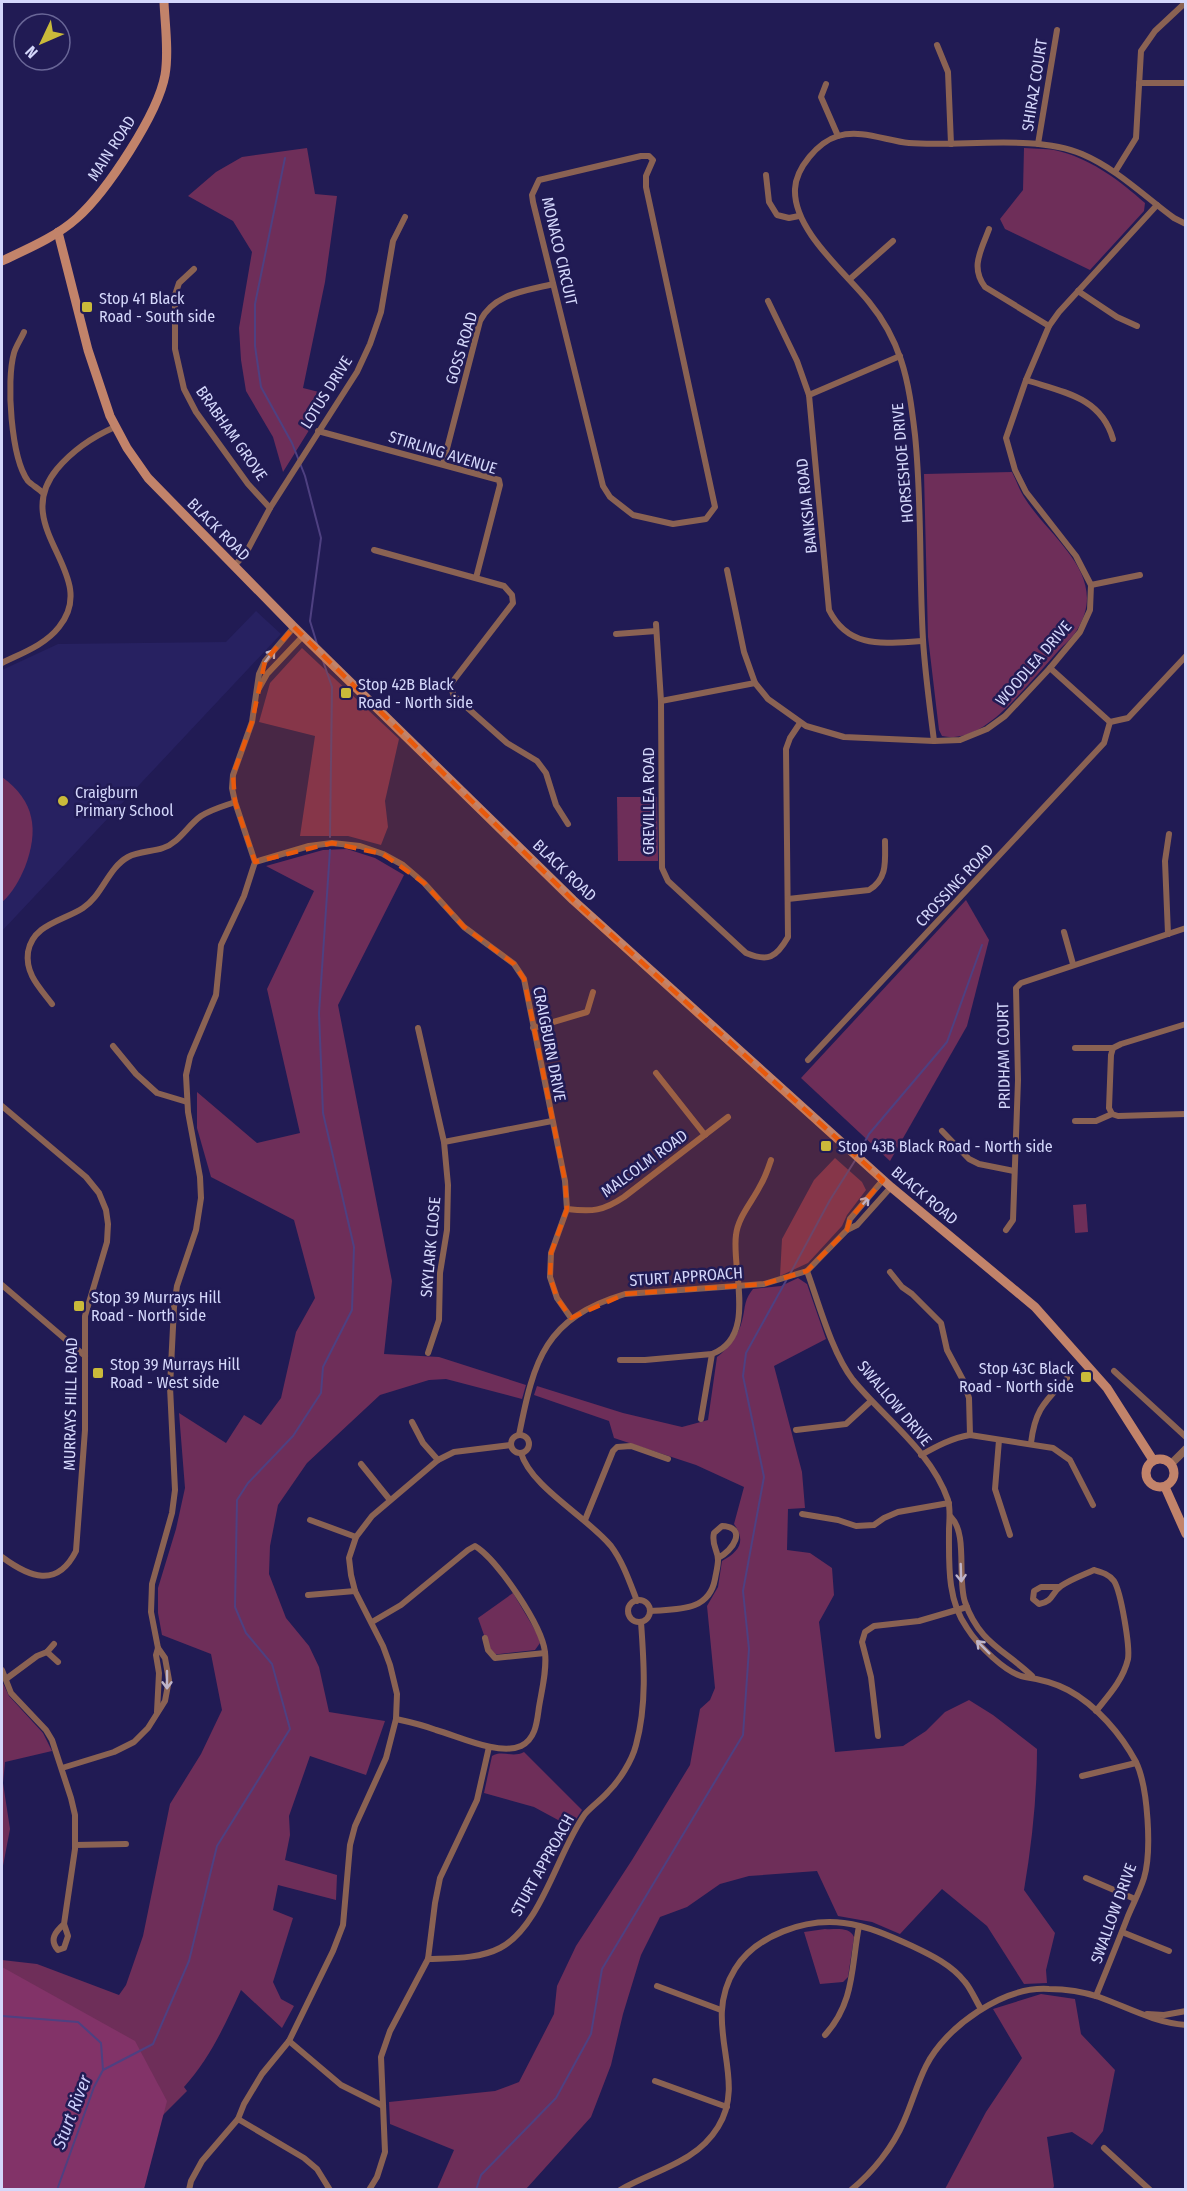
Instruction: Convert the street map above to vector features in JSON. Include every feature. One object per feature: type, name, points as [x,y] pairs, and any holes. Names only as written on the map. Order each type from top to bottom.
[{"type":"main road","name":"MAIN ROAD","points":[[2,261],[58,232],[76,219],[103,190],[148,119],[159,95],[165,74],[164,2]]},
{"type":"main road","name":"BLACK ROAD","points":[[58,232],[87,350],[115,427],[148,478],[314,647],[573,900],[891,1187],[1035,1307],[1107,1388],[1153,1460]]},
{"type":"main road","points":[[1153,1460],[1165,1460],[1171,1464],[1174,1471],[1172,1480],[1165,1486],[1157,1487],[1149,1483],[1146,1467],[1153,1460]]},
{"type":"main road","points":[[1165,1486],[1185,1534]]},
{"type":"street","points":[[1115,172],[1136,138],[1141,51],[1155,31],[1185,2]]},
{"type":"street","name":"SHIRAZ COURT","points":[[1038,144],[1057,30]]},
{"type":"street","points":[[937,45],[948,72],[951,144]]},
{"type":"street","points":[[1138,83],[1185,83]]},
{"type":"street","points":[[826,84],[821,97],[838,136],[861,135],[908,143],[1038,144],[1060,147],[1081,154],[1115,172],[1185,224]]},
{"type":"street","name":"HORSESHOE DRIVE","points":[[838,136],[818,148],[801,169],[795,189],[799,216],[815,240],[850,279],[888,330],[900,356],[911,404],[920,482],[923,641],[934,741]]},
{"type":"street","name":"MONACO CIRCUIT","points":[[649,156],[653,160],[646,176],[646,187],[715,507],[706,519],[673,524],[633,515],[621,507],[603,486],[553,284],[532,195],[539,180],[649,156]]},
{"type":"street","points":[[766,175],[769,202],[777,215],[789,218],[799,216]]},
{"type":"street","points":[[1140,575],[1091,585],[1076,556],[1026,492],[1015,470],[1006,438],[1026,380],[1049,326],[1157,205]]},
{"type":"street","name":"LOTUS DRIVE","points":[[235,565],[246,552],[302,456],[357,372],[381,312],[393,241],[405,217]]},
{"type":"street","points":[[989,229],[976,265],[977,277],[985,287],[1049,326]]},
{"type":"street","points":[[850,279],[892,241]]},
{"type":"street","name":"BRABHAM GROVE","points":[[194,269],[179,284],[175,295],[175,349],[184,389],[196,412],[242,475],[270,508]]},
{"type":"street","name":"GOSS ROAD","points":[[443,464],[480,321],[485,310],[507,296],[553,284]]},
{"type":"street","points":[[1078,291],[1117,317],[1137,326]]},
{"type":"street","name":"BANKSIA ROAD","points":[[768,301],[797,361],[809,395],[829,610],[836,624],[850,635],[869,642],[923,641]]},
{"type":"street","points":[[24,332],[14,353],[10,374],[11,418],[18,459],[28,481],[43,493]]},
{"type":"street","points":[[809,395],[900,356]]},
{"type":"street","points":[[1026,380],[1092,405],[1102,414],[1113,439]]},
{"type":"street","points":[[2,663],[47,640],[66,617],[70,582],[43,519],[41,504],[43,493],[50,477],[81,446],[115,427]]},
{"type":"street","name":"STIRLING AVENUE","points":[[318,431],[499,480],[500,485],[476,578]]},
{"type":"street","points":[[374,550],[504,586],[512,595],[513,603],[450,685],[454,696],[507,743],[537,761],[546,773],[556,805],[568,824]]},
{"type":"street","name":"WOODLEA DRIVE","points":[[727,570],[744,652],[755,683],[768,699],[800,723],[844,737],[934,741],[960,740],[987,729],[1005,716],[1080,632],[1090,610],[1091,585]]},
{"type":"street","name":"GREVILLEA ROAD","points":[[656,624],[661,701],[662,868],[668,881],[746,953],[760,958],[776,954],[788,937],[786,749],[800,723]]},
{"type":"street","points":[[62,1768],[114,1752],[134,1742],[148,1728],[157,1712],[159,1693],[156,1655],[158,1648],[151,1612],[152,1584],[172,1513],[175,1490],[170,1387],[174,1307],[177,1286],[196,1230],[201,1198],[200,1177],[187,1102],[186,1075],[190,1057],[216,995],[221,945],[244,896],[255,862],[235,802],[232,788],[233,775],[252,722],[259,674],[265,661],[294,627]]},
{"type":"street","points":[[616,634],[656,631]]},
{"type":"street","points":[[256,694],[267,674],[303,636]]},
{"type":"street","points":[[1050,668],[1110,722],[1128,718],[1185,656]]},
{"type":"street","points":[[661,701],[755,683]]},
{"type":"street","name":"CROSSING ROAD","points":[[808,1060],[1104,743],[1110,722]]},
{"type":"street","points":[[52,1004],[29,972],[28,961],[32,942],[46,925],[84,908],[116,868],[128,857],[144,851],[164,848],[175,841],[201,816],[213,809],[235,802]]},
{"type":"street","points":[[1168,934],[1165,861],[1169,834]]},
{"type":"street","points":[[788,899],[869,890],[876,886],[885,870],[885,841]]},
{"type":"street","name":"CRAIGBURN DRIVE","points":[[255,862],[309,846],[332,843],[360,846],[383,854],[403,865],[424,883],[464,927],[514,964],[524,979],[565,1181],[567,1209],[551,1253],[550,1277],[557,1298],[571,1318]]},
{"type":"street","name":"PRIDHAM COURT","points":[[1006,1230],[1013,1220],[1018,1080],[1016,988],[1021,982],[1185,928]]},
{"type":"street","points":[[1064,932],[1073,964]]},
{"type":"street","points":[[533,1028],[587,1012],[593,992]]},
{"type":"street","points":[[1075,1048],[1113,1048],[1185,1024]]},
{"type":"street","name":"SKYLARK CLOSE","points":[[418,1028],[444,1142],[448,1185],[447,1230],[440,1273],[439,1320],[428,1353]]},
{"type":"street","points":[[113,1046],[136,1074],[157,1093],[187,1102]]},
{"type":"street","points":[[1112,1114],[1109,1108],[1113,1048]]},
{"type":"street","points":[[656,1073],[705,1135]]},
{"type":"street","name":"MURRAYS HILL ROAD","points":[[2,1106],[86,1177],[99,1193],[106,1210],[108,1224],[106,1242],[85,1316],[85,1430],[76,1551],[70,1564],[58,1572],[43,1577],[18,1569],[2,1557]]},
{"type":"street","points":[[1076,1121],[1096,1121],[1112,1114],[1118,1116],[1185,1114]]},
{"type":"street","name":"MALCOLM ROAD","points":[[567,1209],[592,1211],[607,1208],[728,1116]]},
{"type":"street","points":[[444,1142],[552,1121]]},
{"type":"street","points":[[942,1131],[969,1159],[979,1164],[1014,1171]]},
{"type":"street","points":[[620,1360],[712,1354],[722,1348],[735,1329],[739,1308],[735,1236],[740,1220],[761,1184],[771,1160]]},
{"type":"street","name":"STURT APPROACH","points":[[847,1230],[850,1219],[884,1180]]},
{"type":"street","name":"STURT APPROACH","points":[[519,1435],[529,1392],[543,1350],[571,1318],[604,1300],[625,1294],[764,1284],[807,1271],[847,1230],[857,1225],[891,1187]]},
{"type":"street","name":"SWALLOW DRIVE","points":[[807,1271],[832,1340],[852,1377],[912,1443],[939,1478],[949,1503],[951,1517],[949,1566],[952,1593],[969,1632],[992,1656],[1024,1677],[1032,1676]]},
{"type":"street","points":[[890,1272],[902,1287],[940,1323],[947,1350],[963,1380],[969,1398],[970,1435]]},
{"type":"street","points":[[2,1285],[85,1356]]},
{"type":"street","points":[[701,1419],[712,1354]]},
{"type":"street","points":[[1114,1371],[1185,1437]]},
{"type":"street","points":[[1031,1443],[1033,1423],[1041,1407],[1067,1378]]},
{"type":"street","points":[[796,1430],[846,1424],[872,1401]]},
{"type":"street","points":[[412,1422],[423,1443],[438,1460]]},
{"type":"street","points":[[519,1435],[527,1437],[529,1442],[527,1450],[521,1453],[516,1452],[511,1445],[512,1440],[519,1435]]},
{"type":"street","points":[[921,1455],[939,1445],[970,1435],[1053,1448],[1070,1461],[1093,1505]]},
{"type":"street","points":[[999,1440],[995,1489],[1010,1535]]},
{"type":"street","points":[[189,2190],[191,2181],[202,2161],[238,2119],[262,2074],[289,2041],[333,1951],[343,1925],[350,1845],[355,1826],[386,1758],[396,1719],[396,1694],[390,1665],[351,1575],[349,1558],[356,1537],[367,1521],[438,1460],[454,1452],[511,1445]]},
{"type":"street","points":[[585,1520],[613,1451],[617,1447],[631,1446],[668,1460]]},
{"type":"street","points":[[1171,1464],[1185,1449]]},
{"type":"street","points":[[521,1453],[524,1464],[536,1478],[553,1495],[585,1520],[610,1546],[620,1559],[637,1601]]},
{"type":"street","points":[[361,1464],[390,1500]]},
{"type":"street","points":[[802,1514],[838,1520],[856,1527],[874,1525],[898,1512],[949,1503]]},
{"type":"street","name":"SWALLOW DRIVE","points":[[951,1517],[957,1527],[961,1586],[967,1607],[975,1623],[988,1640],[1032,1676],[1068,1689],[1113,1727],[1136,1763],[1143,1785],[1149,1848],[1144,1878],[1096,1996]]},
{"type":"street","points":[[310,1520],[356,1537]]},
{"type":"street","points":[[650,1611],[689,1608],[699,1605],[706,1599],[714,1583],[718,1558],[714,1551],[713,1538],[717,1528],[727,1526],[733,1529],[736,1536],[735,1542],[727,1554],[718,1558]]},
{"type":"street","points":[[372,1622],[401,1605],[475,1546],[505,1578],[528,1611],[543,1639],[546,1664],[537,1725],[531,1738],[522,1746],[511,1749],[489,1747],[396,1719]]},
{"type":"street","points":[[1059,1587],[1094,1570],[1113,1579],[1119,1590],[1128,1658],[1117,1686],[1096,1711]]},
{"type":"street","points":[[308,1595],[356,1591]]},
{"type":"street","points":[[637,1601],[647,1604],[650,1611],[647,1619],[641,1622],[632,1619],[629,1613],[630,1607],[637,1601]]},
{"type":"street","points":[[878,1736],[871,1677],[862,1642],[865,1632],[874,1626],[918,1621],[967,1607]]},
{"type":"street","name":"STURT APPROACH","points":[[428,1959],[484,1954],[516,1938],[531,1916],[585,1814],[610,1790],[629,1761],[636,1747],[645,1692],[641,1622]]},
{"type":"street","points":[[485,1638],[488,1650],[495,1659],[545,1653]]},
{"type":"street","points":[[6,1679],[37,1656],[47,1652],[54,1644]]},
{"type":"street","points":[[47,1652],[58,1662]]},
{"type":"street","points":[[2,1670],[11,1692],[46,1730],[62,1768],[75,1815],[75,1845],[64,1924]]},
{"type":"street","points":[[369,2190],[377,2177],[385,2152],[381,2056],[390,2031],[428,1959],[440,1878],[477,1800],[489,1747]]},
{"type":"street","points":[[1082,1776],[1136,1763]]},
{"type":"street","points":[[75,1845],[126,1844]]},
{"type":"street","points":[[1086,1878],[1136,1899]]},
{"type":"street","points":[[620,2190],[671,2167],[701,2149],[718,2127],[730,2097],[720,2023],[724,1991],[736,1968],[754,1948],[770,1938],[787,1930],[825,1922],[859,1926],[880,1932],[938,1959],[965,1982],[981,2009]]},
{"type":"street","points":[[825,2035],[836,2023],[847,2003],[859,1926]]},
{"type":"street","points":[[1122,1932],[1169,1951]]},
{"type":"street","points":[[657,1986],[721,2010]]},
{"type":"street","points":[[850,2190],[885,2154],[902,2125],[927,2064],[952,2032],[981,2009],[1006,1997],[1047,1988],[1096,1996],[1164,2023],[1185,2025]]},
{"type":"street","points":[[1140,2013],[1164,2015],[1185,2011]]},
{"type":"street","points":[[289,2041],[341,2085],[383,2106]]},
{"type":"street","points":[[655,2081],[727,2108]]},
{"type":"street","points":[[238,2119],[304,2158],[317,2169],[330,2190]]},
{"type":"street","points":[[1104,2148],[1150,2190]]},
{"type":"highlighted area","points":[[294,627],[573,900],[883,1180],[850,1219],[847,1230],[807,1271],[764,1284],[625,1294],[571,1318],[557,1298],[550,1277],[551,1253],[567,1209],[565,1181],[524,979],[514,964],[464,927],[424,883],[383,854],[332,843],[255,862],[235,802],[233,775],[252,722],[265,661]]},
{"type":"shaded area","points":[[307,148],[315,194],[337,196],[325,282],[303,388],[331,395],[283,472],[273,437],[246,391],[241,360],[239,328],[252,252],[233,221],[188,196],[216,172],[242,157]]},
{"type":"shaded area","points":[[1024,148],[1057,151],[1096,166],[1145,203],[1144,211],[1090,270],[1005,229],[1000,219],[1023,190]]},
{"type":"shaded area","points":[[1012,472],[1024,497],[1073,558],[1082,575],[1087,592],[1086,610],[1073,635],[993,720],[963,736],[942,736],[939,730],[928,637],[924,474]]},
{"type":"shaded area","name":"Craigburn Primary School","points":[[256,611],[281,634],[2,931],[2,670],[58,644],[226,642]]},
{"type":"shaded area","points":[[302,648],[399,739],[385,801],[388,827],[381,845],[348,836],[300,836],[315,736],[259,722],[270,683]]},
{"type":"shaded area","points":[[2,777],[13,786],[27,806],[33,829],[25,867],[15,886],[2,902]]},
{"type":"shaded area","points":[[617,797],[657,797],[658,861],[618,861]]},
{"type":"shaded area","points":[[347,849],[375,858],[404,875],[338,1005],[392,1281],[384,1354],[439,1357],[526,1385],[522,1399],[446,1379],[429,1380],[380,1395],[307,1463],[278,1505],[270,1546],[269,1574],[286,1618],[309,1646],[319,1667],[329,1712],[385,1721],[366,1775],[310,1756],[289,1816],[290,1835],[285,1860],[337,1875],[336,1900],[278,1885],[273,1910],[293,1918],[273,1982],[281,1999],[294,2006],[282,2028],[241,1990],[209,2053],[184,2087],[187,2091],[156,2122],[2,2190],[2,1960],[37,1964],[119,1995],[126,1985],[143,1936],[170,1804],[201,1754],[222,1710],[211,1654],[162,1635],[158,1613],[158,1588],[176,1529],[185,1488],[179,1413],[226,1443],[244,1415],[261,1425],[281,1398],[296,1332],[315,1298],[294,1220],[211,1177],[197,1128],[197,1092],[257,1143],[300,1133],[267,989],[314,891],[266,866],[323,850]]},
{"type":"shaded area","points":[[966,900],[989,940],[967,1026],[890,1161],[801,1078]]},
{"type":"shaded area","points":[[835,1158],[862,1182],[866,1190],[847,1215],[842,1226],[808,1263],[780,1276],[782,1239],[814,1180]]},
{"type":"shaded area","points":[[1086,1204],[1088,1232],[1075,1233],[1073,1205]]},
{"type":"shaded area","points":[[798,1278],[807,1284],[826,1339],[774,1366],[802,1472],[805,1508],[788,1509],[787,1550],[810,1553],[832,1568],[834,1595],[819,1622],[835,1752],[903,1746],[926,1731],[945,1712],[969,1700],[993,1715],[1037,1749],[1034,1820],[1024,1890],[1055,1933],[1046,1970],[1047,1983],[1024,1984],[987,1926],[942,1889],[900,1934],[872,1922],[838,1916],[817,1871],[749,1876],[720,1884],[687,1907],[660,1917],[641,1955],[623,2014],[611,2065],[591,2117],[526,2189],[437,2189],[454,2150],[390,2124],[389,2102],[495,2091],[519,2082],[554,2014],[557,1986],[576,1946],[690,1765],[700,1709],[710,1700],[715,1688],[707,1606],[718,1587],[722,1561],[737,1549],[740,1541],[734,1524],[744,1487],[696,1465],[614,1438],[609,1421],[534,1395],[537,1386],[623,1413],[682,1427],[708,1420],[717,1357],[736,1336],[746,1301],[753,1289],[781,1286]]},
{"type":"shaded area","points":[[513,1593],[538,1635],[540,1643],[535,1650],[491,1655],[478,1618]]},
{"type":"shaded area","points":[[2,1681],[9,1696],[43,1733],[52,1751],[5,1762],[3,1783],[10,1829],[2,1871]]},
{"type":"shaded area","points":[[524,1752],[582,1810],[571,1827],[534,1807],[484,1793],[492,1756]]},
{"type":"shaded area","points":[[825,1929],[849,1931],[854,1937],[848,1977],[843,1982],[820,1984],[804,1932]]},
{"type":"shaded area","points":[[2,1967],[135,2041],[167,2101],[144,2189],[2,2189]]},
{"type":"shaded area","points":[[1041,1994],[1075,1999],[1081,2034],[1115,2070],[1103,2131],[1092,2145],[1072,2132],[1047,2137],[1053,2189],[945,2189],[986,2112],[1022,2058],[993,2009]]},
{"type":"waterway","points":[[285,158],[255,304],[255,346],[261,387],[292,443],[305,476],[321,538],[310,621],[317,644]]},
{"type":"waterway","points":[[323,661],[332,687],[330,837]]},
{"type":"waterway","points":[[103,2070],[153,2044],[189,1961],[217,1846],[290,1729],[272,1664],[246,1633],[235,1607],[237,1500],[248,1483],[293,1436],[321,1393],[323,1367],[352,1310],[354,1247],[323,1113],[319,1013],[330,850]]},
{"type":"waterway","points":[[858,1154],[869,1134],[947,1042],[982,945]]},
{"type":"waterway","points":[[790,1274],[830,1200],[856,1159]]},
{"type":"waterway","points":[[476,2190],[481,2175],[556,2098],[591,2034],[602,1969],[743,1735],[749,1649],[743,1591],[764,1477],[743,1376],[746,1353],[787,1279]]},
{"type":"waterway","name":"Sturt River","points":[[2,2016],[78,2022],[101,2043],[103,2070],[94,2087],[57,2190]]},
{"type":"place","name":"Stop 41 Black Road - South side","points":[[87,307]]},
{"type":"place","name":"Stop 42B Black Road - North side","points":[[346,693]]},
{"type":"place","name":"Craigburn Primary School","points":[[63,801]]},
{"type":"place","name":"Stop 43B Black Road - North side","points":[[826,1146]]},
{"type":"place","name":"Stop 39 Murrays Hill Road - North side","points":[[79,1306]]},
{"type":"place","name":"Stop 39 Murrays Hill Road - West side","points":[[98,1373]]},
{"type":"place","name":"Stop 43C Black Road - North side","points":[[1086,1377]]}]
